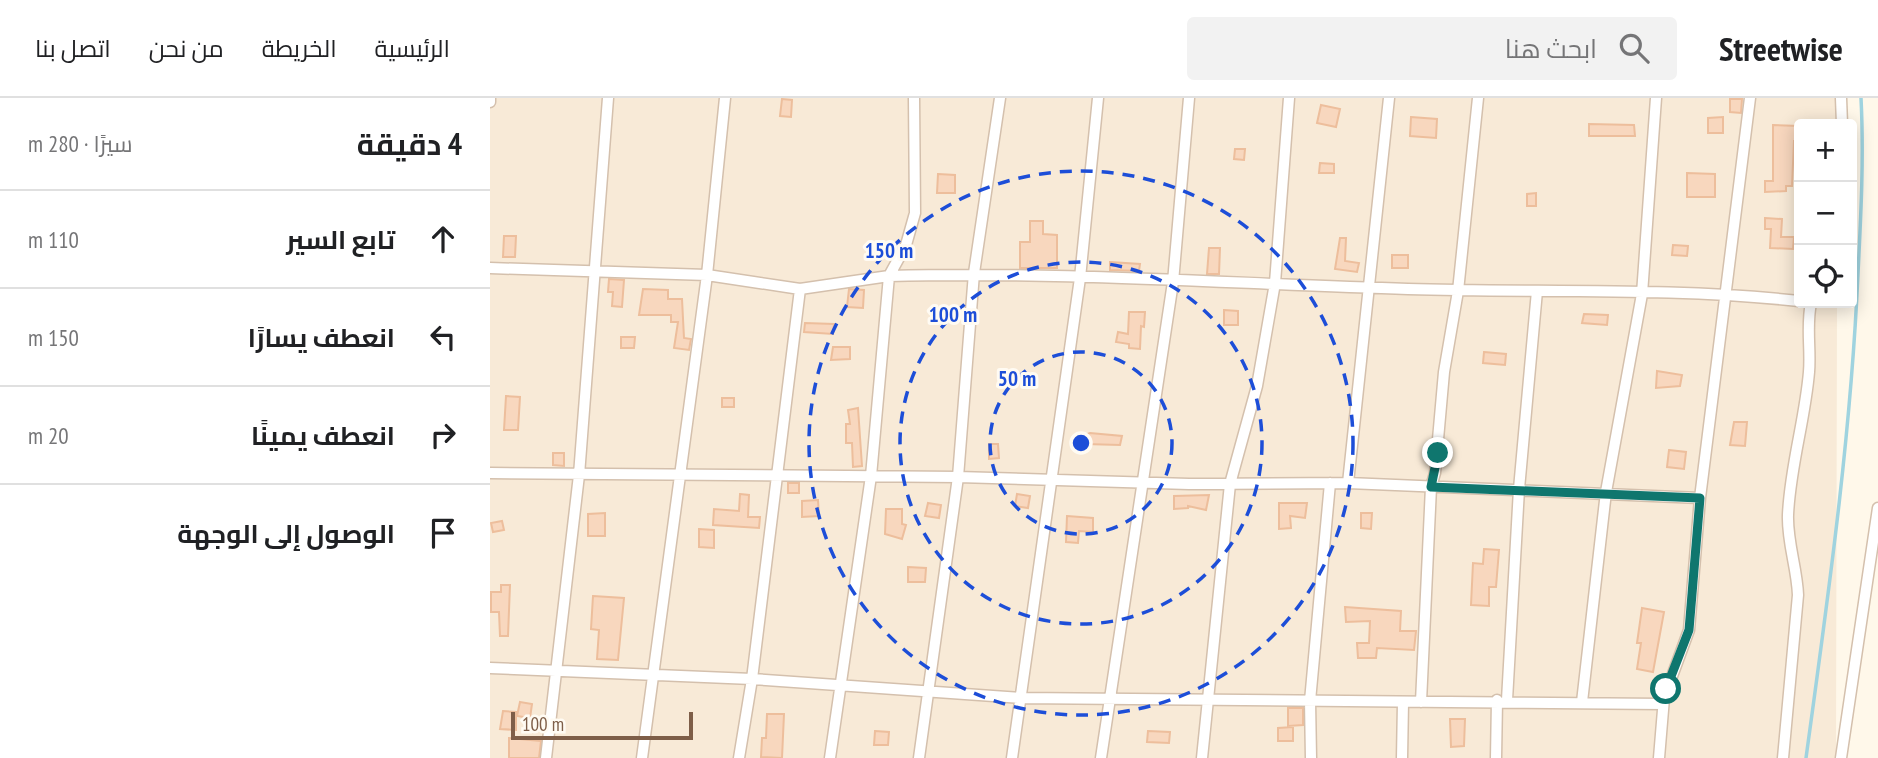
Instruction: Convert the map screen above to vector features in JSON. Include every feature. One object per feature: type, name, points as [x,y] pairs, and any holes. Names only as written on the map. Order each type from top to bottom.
[{"type":"street","points":[[546,758],[579,475],[608,98]]},
{"type":"street","points":[[642,758],[706,275],[725,98]]},
{"type":"street","points":[[830,758],[871,476],[889,276],[906,246],[915,213],[914,98]]},
{"type":"street","points":[[919,758],[958,477],[974,274],[1000,98]]},
{"type":"street","points":[[1012,758],[1080,278],[1098,98]]},
{"type":"street","points":[[1101,758],[1173,282],[1189,98]]},
{"type":"street","points":[[1202,758],[1230,484],[1257,386],[1275,283],[1289,98]]},
{"type":"street","points":[[1348,483],[1389,98]]},
{"type":"street","points":[[1421,702],[1431,487],[1435,473],[1444,372],[1458,291],[1478,98]]},
{"type":"street","points":[[1582,702],[1606,492],[1642,294],[1656,98]]},
{"type":"street","points":[[1659,758],[1663,704],[1689,630],[1700,498],[1750,98]]},
{"type":"street","points":[[1841,98],[1842,119]]},
{"type":"street","points":[[490,268],[706,275],[800,289],[889,276],[974,274],[1458,291],[1724,293],[1794,300]]},
{"type":"street","points":[[739,758],[752,679],[800,289]]},
{"type":"street","points":[[1496,758],[1537,291]]},
{"type":"street","points":[[1783,758],[1798,594],[1798,570],[1788,527],[1789,501],[1809,370],[1810,308]]},
{"type":"street","points":[[490,473],[958,477],[1141,483],[1348,483],[1700,498]]},
{"type":"street","points":[[1311,758],[1310,701],[1330,484]]},
{"type":"street","points":[[1841,758],[1878,508]]},
{"type":"street","points":[[490,667],[654,677],[752,679],[1020,698],[1403,702],[1502,700],[1663,704]]},
{"type":"street","points":[[1402,758],[1403,702]]},
{"type":"shaded area","points":[[490,98],[1837,98],[1837,119],[1794,119],[1794,308],[1837,308],[1836,758],[490,758]]},
{"type":"building","points":[[782,99],[792,100],[791,117],[780,116]]},
{"type":"building","points":[[1730,99],[1742,99],[1741,113],[1730,112]]},
{"type":"building","points":[[1321,105],[1340,109],[1336,127],[1317,123]]},
{"type":"building","points":[[1411,117],[1437,119],[1436,138],[1410,136]]},
{"type":"building","points":[[1723,117],[1723,133],[1708,133],[1708,118]]},
{"type":"building","points":[[1589,124],[1634,125],[1635,136],[1589,136]]},
{"type":"building","points":[[1773,125],[1794,126],[1792,186],[1786,186],[1786,191],[1765,192],[1765,181],[1773,181]]},
{"type":"building","points":[[1235,149],[1245,149],[1244,160],[1234,159]]},
{"type":"building","points":[[1320,163],[1334,164],[1334,173],[1319,173]]},
{"type":"building","points":[[1687,173],[1715,174],[1715,197],[1687,197]]},
{"type":"building","points":[[938,174],[955,175],[955,193],[937,193]]},
{"type":"building","points":[[1536,193],[1536,206],[1527,206],[1527,194]]},
{"type":"building","points":[[1765,218],[1782,219],[1781,237],[1794,237],[1793,249],[1770,248],[1771,229],[1765,229]]},
{"type":"building","points":[[1030,221],[1043,221],[1043,234],[1057,235],[1057,268],[1020,268],[1020,242],[1030,242]]},
{"type":"building","points":[[504,236],[516,236],[515,257],[503,257]]},
{"type":"building","points":[[1340,238],[1346,238],[1345,261],[1359,263],[1357,272],[1335,269]]},
{"type":"building","points":[[1673,245],[1688,246],[1687,256],[1672,255]]},
{"type":"building","points":[[1209,248],[1220,248],[1219,274],[1207,274]]},
{"type":"building","points":[[1392,255],[1408,255],[1408,268],[1392,268]]},
{"type":"building","points":[[1110,262],[1140,264],[1139,271],[1110,270]]},
{"type":"building","points":[[609,279],[624,280],[622,307],[612,306],[613,292],[608,292]]},
{"type":"building","points":[[643,289],[668,290],[668,299],[682,299],[684,338],[691,339],[689,350],[674,348],[678,322],[671,322],[671,315],[639,315]]},
{"type":"building","points":[[849,289],[864,290],[863,308],[847,307]]},
{"type":"building","points":[[1224,310],[1238,311],[1238,325],[1224,325]]},
{"type":"building","points":[[1129,312],[1145,312],[1140,349],[1129,348],[1129,344],[1116,342],[1118,332],[1128,334]]},
{"type":"building","points":[[1584,314],[1608,315],[1607,325],[1582,323]]},
{"type":"building","points":[[805,323],[834,324],[833,334],[804,332]]},
{"type":"building","points":[[621,337],[635,337],[634,348],[621,348]]},
{"type":"building","points":[[833,347],[850,347],[850,359],[831,360]]},
{"type":"building","points":[[1484,352],[1506,354],[1505,365],[1483,363]]},
{"type":"building","points":[[1657,371],[1682,375],[1680,386],[1656,388]]},
{"type":"building","points":[[506,396],[520,397],[518,430],[504,430]]},
{"type":"building","points":[[722,398],[734,398],[734,407],[722,407]]},
{"type":"building","points":[[858,408],[862,466],[853,467],[852,443],[846,443],[846,424],[850,424],[848,410]]},
{"type":"building","points":[[1734,422],[1747,422],[1745,446],[1730,445]]},
{"type":"building","points":[[1090,433],[1122,436],[1120,445],[1085,444],[1085,435]]},
{"type":"building","points":[[989,444],[998,444],[999,458],[989,459]]},
{"type":"building","points":[[1669,450],[1686,452],[1684,469],[1667,467]]},
{"type":"building","points":[[553,453],[564,453],[564,466],[553,465]]},
{"type":"building","points":[[788,483],[799,483],[799,493],[788,493]]},
{"type":"building","points":[[740,494],[749,495],[748,517],[760,517],[759,528],[713,525],[714,509],[739,511]]},
{"type":"building","points":[[1017,494],[1030,496],[1028,508],[1015,506]]},
{"type":"building","points":[[1209,495],[1206,510],[1188,506],[1174,509],[1174,496]]},
{"type":"building","points":[[818,500],[819,516],[802,517],[802,501]]},
{"type":"building","points":[[928,503],[941,505],[939,518],[925,516]]},
{"type":"building","points":[[1279,503],[1307,503],[1305,518],[1290,516],[1291,528],[1279,529]]},
{"type":"building","points":[[886,509],[902,509],[902,524],[906,525],[902,539],[885,534]]},
{"type":"building","points":[[605,513],[605,536],[588,536],[588,514]]},
{"type":"building","points":[[1361,513],[1372,513],[1371,529],[1361,528]]},
{"type":"building","points":[[1067,516],[1093,518],[1093,532],[1079,531],[1078,543],[1066,542]]},
{"type":"building","points":[[502,521],[504,530],[493,532],[491,523]]},
{"type":"building","points":[[699,529],[714,530],[714,548],[699,547]]},
{"type":"building","points":[[1484,549],[1499,550],[1496,587],[1489,587],[1489,606],[1471,605],[1473,563],[1483,564]]},
{"type":"building","points":[[908,567],[926,568],[925,582],[908,582]]},
{"type":"building","points":[[501,585],[510,585],[508,636],[500,636],[499,612],[491,612],[491,592],[501,592]]},
{"type":"building","points":[[593,596],[624,598],[618,660],[597,659],[599,630],[591,629]]},
{"type":"building","points":[[1345,607],[1401,611],[1400,631],[1416,631],[1414,650],[1377,648],[1376,658],[1358,658],[1357,643],[1369,643],[1370,621],[1346,622]]},
{"type":"building","points":[[1642,608],[1664,612],[1653,672],[1637,669],[1641,643],[1637,643]]},
{"type":"building","points":[[520,702],[532,704],[530,718],[517,716]]},
{"type":"building","points":[[1288,708],[1303,708],[1303,725],[1288,726]]},
{"type":"building","points":[[503,711],[516,712],[516,730],[500,729]]},
{"type":"building","points":[[767,714],[784,714],[782,758],[761,757],[762,738],[766,738]]},
{"type":"building","points":[[1450,719],[1465,719],[1464,746],[1451,747]]},
{"type":"building","points":[[1293,727],[1293,741],[1278,741],[1278,728]]},
{"type":"building","points":[[875,731],[889,732],[888,745],[874,745]]},
{"type":"building","points":[[1148,731],[1170,732],[1169,743],[1147,742]]},
{"type":"building","points":[[509,738],[541,741],[539,758],[509,758]]},
{"type":"waterway","points":[[1806,758],[1838,516],[1850,395],[1861,207],[1861,98]]},
{"type":"route","points":[[1438,453],[1431,487],[1606,492],[1700,498],[1689,630],[1666,689]]}]
